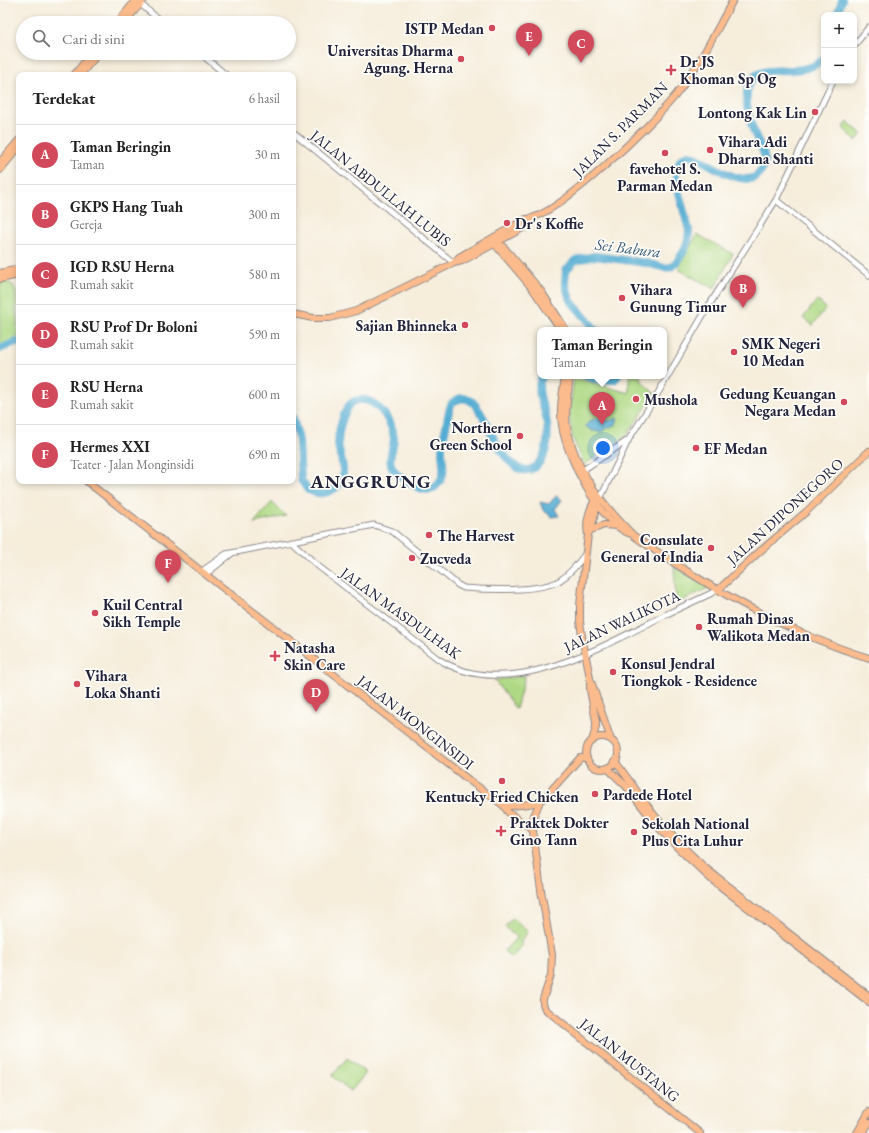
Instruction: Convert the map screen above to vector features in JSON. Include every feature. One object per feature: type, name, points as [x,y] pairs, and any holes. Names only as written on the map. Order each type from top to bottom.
[{"type":"main road","name":"JALAN S. PARMAN","points":[[495,241],[530,224],[533,219],[586,183],[616,156],[666,106],[692,72],[734,0]]},
{"type":"main road","points":[[124,16],[139,1]]},
{"type":"main road","points":[[129,16],[139,1]]},
{"type":"main road","points":[[76,72],[86,60]]},
{"type":"main road","points":[[83,72],[93,60]]},
{"type":"main road","points":[[0,162],[16,143]]},
{"type":"main road","points":[[0,170],[16,151]]},
{"type":"main road","points":[[454,263],[459,257],[495,241]]},
{"type":"main road","points":[[296,315],[313,318],[330,318],[356,311],[454,263],[462,261],[486,248],[495,241]]},
{"type":"main road","points":[[495,241],[504,255],[532,288],[558,327]]},
{"type":"main road","points":[[495,241],[541,291],[564,327]]},
{"type":"main road","points":[[486,248],[504,255]]},
{"type":"main road","points":[[0,274],[16,270]]},
{"type":"main road","points":[[0,279],[16,276]]},
{"type":"main road","points":[[565,379],[568,430],[571,442],[583,470],[597,500],[632,534],[665,557],[718,590],[760,613],[824,643],[869,658]]},
{"type":"main road","points":[[569,379],[561,413],[562,427],[571,458],[585,485],[617,526],[632,534]]},
{"type":"main road","name":"JALAN DIPONEGORO","points":[[718,590],[806,512],[869,451]]},
{"type":"main road","name":"JALAN MONGINSIDI","points":[[90,484],[470,781],[503,805],[508,812],[533,830]]},
{"type":"main road","points":[[590,678],[590,690],[596,727],[592,741],[588,747],[587,758],[593,766],[602,769],[607,768],[616,762],[618,752],[610,740],[590,678],[580,621],[585,554],[589,532],[587,522],[597,500]]},
{"type":"main road","points":[[589,532],[604,525],[617,526]]},
{"type":"main road","points":[[592,741],[598,738],[610,740]]},
{"type":"main road","points":[[503,805],[518,806],[540,800],[557,786],[580,758],[587,758]]},
{"type":"main road","points":[[616,762],[655,816],[677,841],[704,867],[869,996]]},
{"type":"main road","points":[[607,768],[625,785],[659,828],[689,860],[711,879],[869,1002]]},
{"type":"main road","points":[[533,830],[533,818],[540,800]]},
{"type":"main road","name":"JALAN MUSTANG","points":[[533,830],[552,955],[552,975],[544,999],[544,1007],[547,1011],[700,1133]]},
{"type":"main road","points":[[857,1133],[865,1127],[869,1112]]},
{"type":"street","points":[[139,1],[156,16]]},
{"type":"street","points":[[857,42],[869,27]]},
{"type":"street","points":[[208,60],[222,72]]},
{"type":"street","points":[[667,377],[706,310],[776,200],[832,84]]},
{"type":"street","name":"JALAN ABDULLAH LUBIS","points":[[296,134],[454,263]]},
{"type":"street","points":[[776,200],[869,275]]},
{"type":"street","points":[[597,500],[604,490],[629,439],[666,379]]},
{"type":"street","points":[[583,470],[629,439]]},
{"type":"street","points":[[204,572],[233,553],[374,525],[392,531],[458,585],[464,588],[529,588],[550,585],[567,576],[585,554]]},
{"type":"street","name":"JALAN MASDULHAK","points":[[290,541],[318,566],[446,664],[456,669],[485,675],[504,676],[534,670]]},
{"type":"street","name":"JALAN WALIKOTA","points":[[534,670],[585,655],[664,615],[718,590]]},
{"type":"green space","points":[[848,122],[862,134],[856,141],[843,128]]},
{"type":"green space","points":[[697,234],[733,254],[714,289],[678,269]]},
{"type":"green space","points":[[5,281],[13,285],[16,292],[16,343],[0,349],[0,282]]},
{"type":"green space","points":[[817,300],[826,308],[813,325],[803,318]]},
{"type":"green space","points":[[574,379],[629,393],[629,379],[641,379],[643,383],[655,394],[627,435],[584,465],[572,436],[569,415]]},
{"type":"green space","points":[[272,502],[286,516],[254,523]]},
{"type":"green space","points":[[674,567],[710,587],[676,604]]},
{"type":"green space","points":[[525,675],[516,709],[494,680]]},
{"type":"green space","points":[[512,918],[528,932],[521,941],[522,946],[511,958],[504,951],[517,937],[505,927]]},
{"type":"green space","points":[[347,1058],[366,1073],[351,1091],[332,1076]]},
{"type":"water","points":[[598,418],[609,421],[618,419],[616,425],[607,428],[602,432],[593,431],[585,426],[591,420]]},
{"type":"water","points":[[557,496],[562,500],[555,509],[559,516],[552,517],[543,510],[540,502],[549,504]]},
{"type":"waterway","name":"Sei Babura","points":[[838,12],[842,0]]},
{"type":"waterway","name":"Sei Babura","points":[[593,327],[570,300],[565,282],[566,270],[576,260],[595,256],[646,263],[665,268],[671,267],[677,262],[688,241],[689,230],[676,182],[676,169],[681,159],[688,155],[695,157],[731,176],[739,178],[747,179],[758,175],[763,168],[764,156],[749,117],[747,99],[749,84],[759,73],[776,70],[797,70],[816,65],[821,61]]},
{"type":"waterway","name":"Sei Babura","points":[[0,349],[16,342]]},
{"type":"waterway","name":"Sei Babura","points":[[296,429],[299,440],[301,480],[308,490],[318,493],[326,493],[336,488],[342,480],[343,468],[338,444],[339,434],[346,411],[351,403],[357,400],[370,402],[384,414],[391,426],[394,438],[390,462],[391,465],[394,470],[404,479],[418,487],[430,489],[435,487],[442,478],[442,444],[449,412],[452,403],[460,399],[467,399],[473,402],[478,408],[500,449],[511,463],[522,470],[530,469],[534,468],[544,455],[548,436],[546,417],[539,391],[541,379]]},
{"type":"waterway","name":"Sei Babura","points":[[597,379],[615,379]]},
{"type":"place","name":"ISTP Medan","points":[[492,28]]},
{"type":"place","name":"RSU Herna","points":[[529,56]]},
{"type":"place","name":"Universitas Dharma Agung. Herna","points":[[461,59]]},
{"type":"place","name":"IGD RSU Herna","points":[[581,63]]},
{"type":"place","name":"Dr JS Khoman Sp Og","points":[[671,70]]},
{"type":"place","name":"Lontong Kak Lin","points":[[815,112]]},
{"type":"place","name":"Vihara Adi Dharma Shanti","points":[[710,150]]},
{"type":"place","name":"favehotel S. Parman Medan","points":[[665,153]]},
{"type":"place","name":"Dr's Koffie","points":[[507,223]]},
{"type":"place","name":"Vihara Gunung Timur","points":[[622,298]]},
{"type":"place","name":"GKPS Hang Tuah","points":[[743,308]]},
{"type":"place","name":"Sajian Bhinneka","points":[[465,325]]},
{"type":"place","name":"SMK Negeri 10 Medan","points":[[734,352]]},
{"type":"place","name":"Mushola","points":[[636,399]]},
{"type":"place","name":"Gedung Keuangan Negara Medan","points":[[844,402]]},
{"type":"place","name":"Taman Beringin","points":[[602,425]]},
{"type":"place","name":"Northern Green School","points":[[520,436]]},
{"type":"place","name":"EF Medan","points":[[696,448]]},
{"type":"place","name":"The Harvest","points":[[429,535]]},
{"type":"place","name":"Consulate General of India","points":[[711,548]]},
{"type":"place","name":"Zucveda","points":[[412,558]]},
{"type":"place","name":"Hermes XXI","points":[[168,583]]},
{"type":"place","name":"Kuil Central Sikh Temple","points":[[95,613]]},
{"type":"place","name":"Rumah Dinas Walikota Medan","points":[[699,627]]},
{"type":"place","name":"Natasha Skin Care","points":[[275,656]]},
{"type":"place","name":"Konsul Jendral Tiongkok - Residence","points":[[613,672]]},
{"type":"place","name":"Vihara Loka Shanti","points":[[77,684]]},
{"type":"place","name":"RSU Prof Dr Boloni","points":[[316,712]]},
{"type":"place","name":"Kentucky Fried Chicken","points":[[502,781]]},
{"type":"place","name":"Pardede Hotel","points":[[595,794]]},
{"type":"place","name":"Praktek Dokter Gino Tann","points":[[501,831]]},
{"type":"place","name":"Sekolah National Plus Cita Luhur","points":[[634,832]]},
{"type":"district","name":"ANGGRUNG","points":[[371,481]]}]
